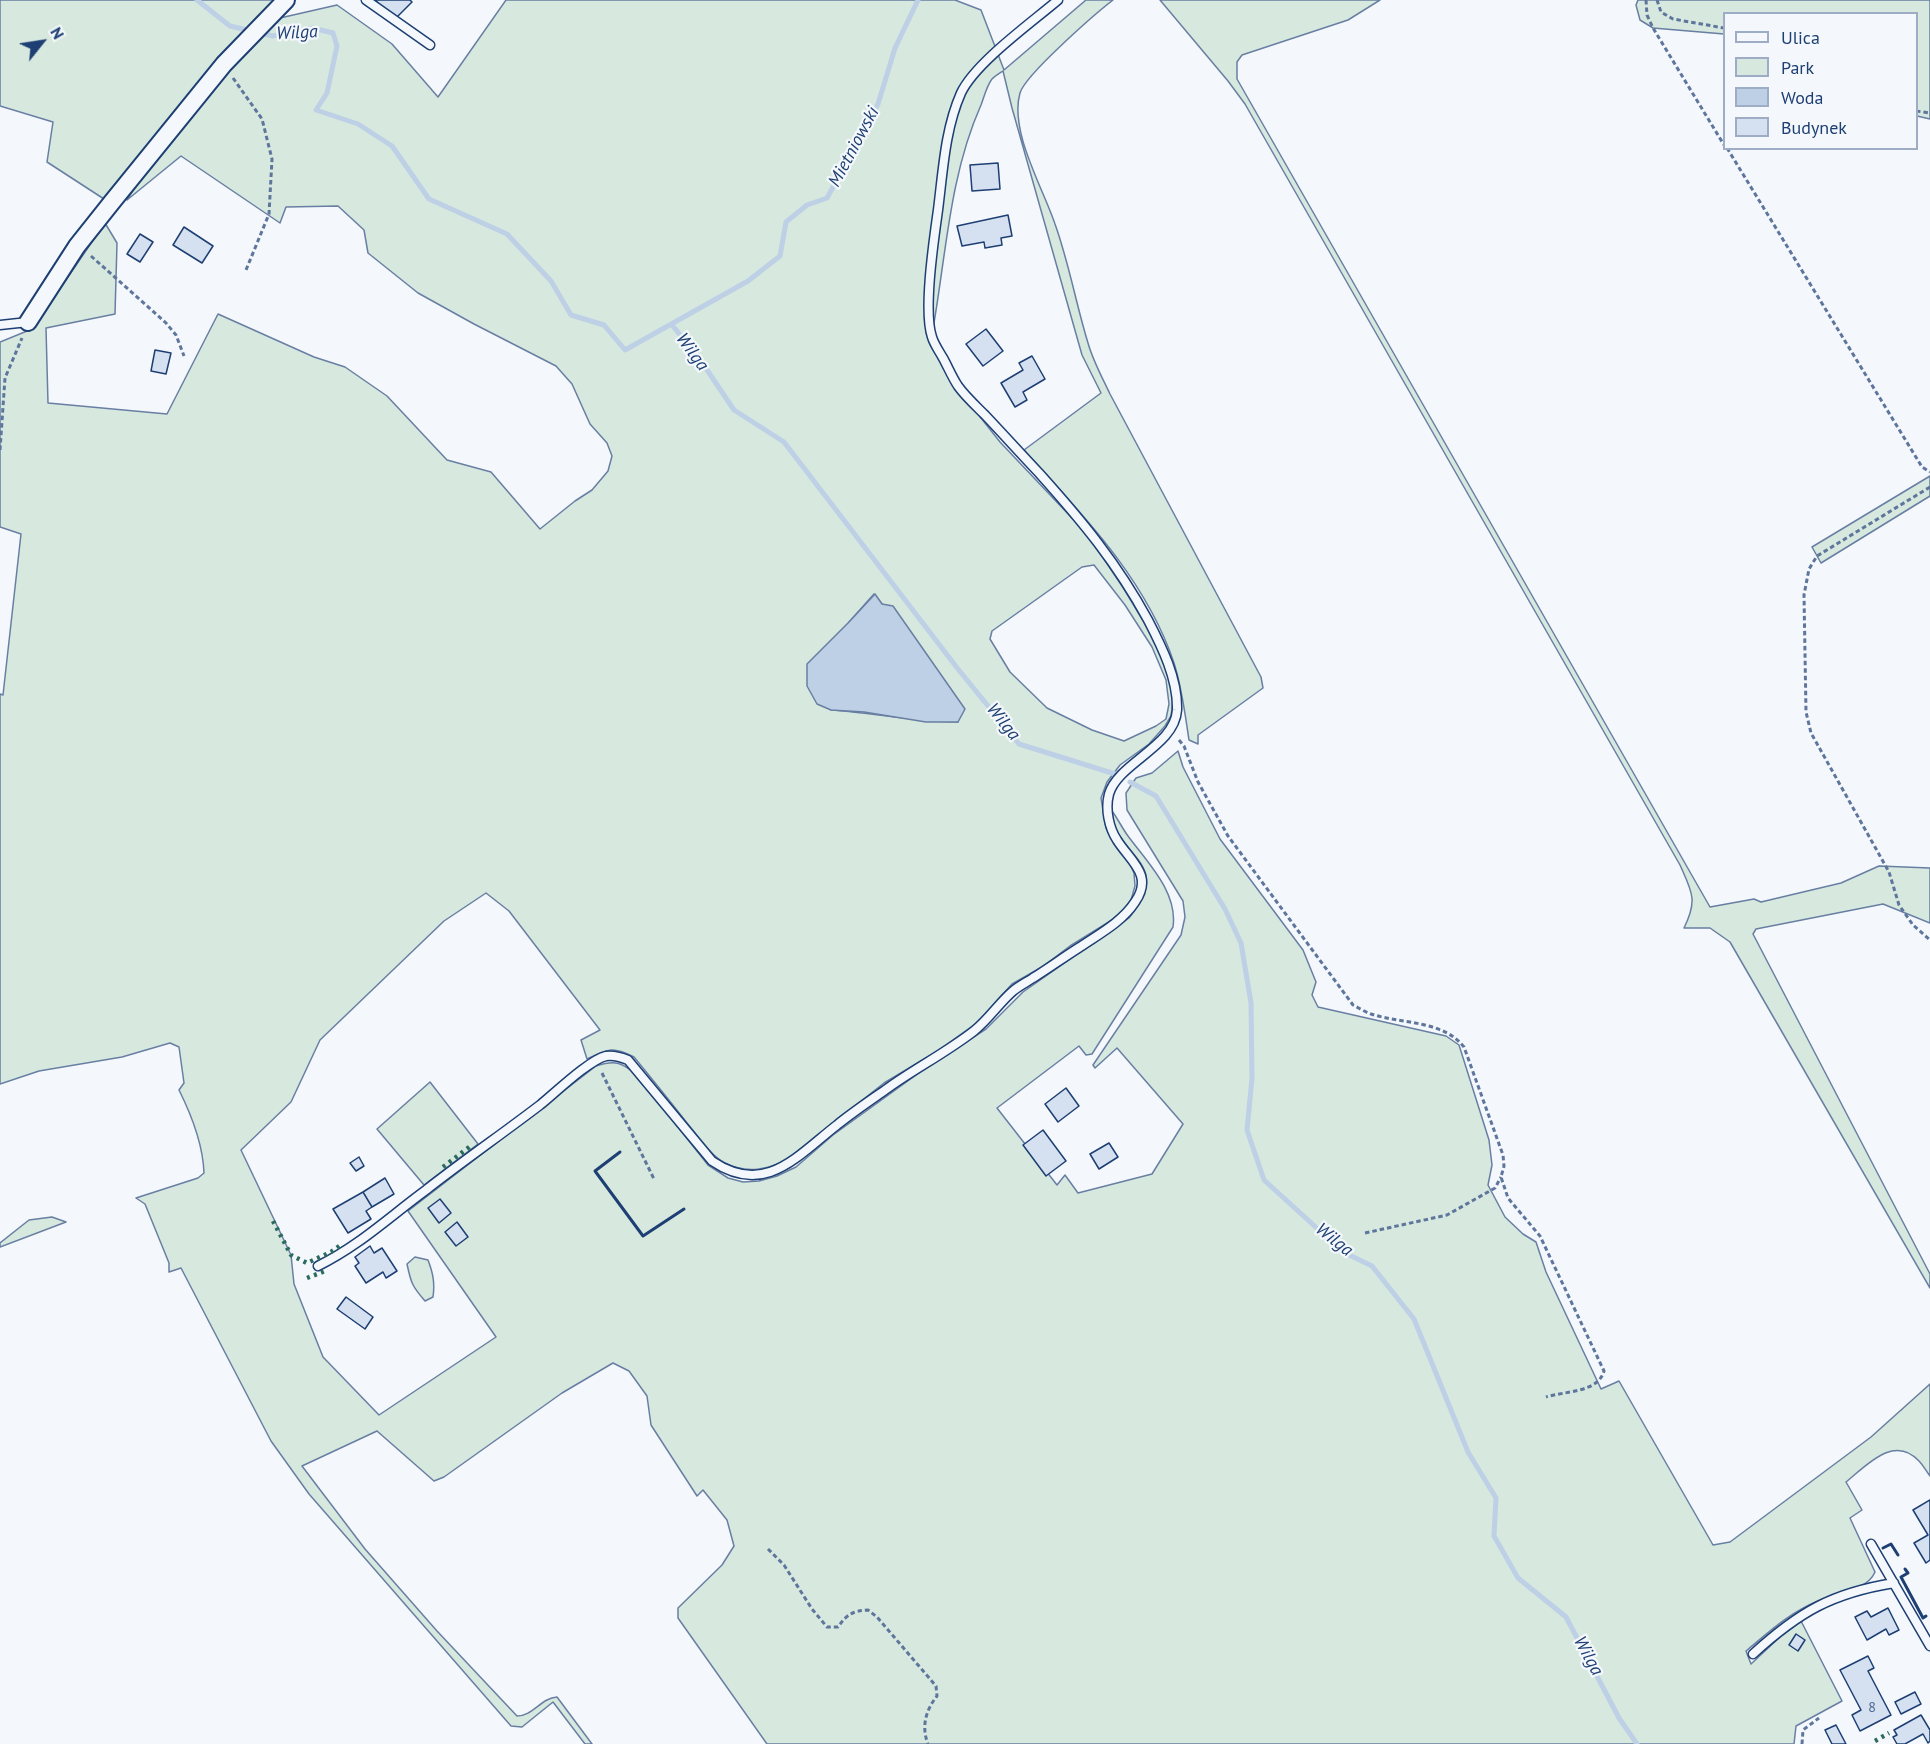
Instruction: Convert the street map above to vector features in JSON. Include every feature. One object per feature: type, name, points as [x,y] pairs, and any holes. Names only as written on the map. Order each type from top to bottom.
[{"type":"street","points":[[28,322],[79,244],[224,64],[286,0]]},
{"type":"lane","points":[[366,0],[429,45]]},
{"type":"lane","points":[[318,1266],[344,1253],[372,1233],[417,1196],[605,1056],[618,1056],[628,1060],[712,1161],[725,1170],[744,1175],[761,1174],[778,1169],[794,1161],[836,1126],[893,1084],[969,1035],[987,1020],[1013,991],[1107,929],[1124,916],[1137,900],[1142,887],[1140,872],[1115,838],[1107,808],[1109,791],[1120,777],[1171,729],[1177,716],[1177,702],[1165,654],[1119,570],[1094,536],[958,386],[931,335],[928,305],[938,207],[949,131],[962,91],[981,66],[1058,0]]},
{"type":"lane","points":[[0,325],[28,322]]},
{"type":"lane","points":[[1871,1544],[1930,1646]]},
{"type":"lane","points":[[1753,1654],[1779,1630],[1824,1602],[1894,1583]]},
{"type":"path","points":[[1646,0],[1647,15],[1653,28],[1723,142]]},
{"type":"path","points":[[1657,0],[1662,12],[1673,19],[1723,28]]},
{"type":"path","points":[[224,64],[262,119],[272,159],[269,214],[246,270]]},
{"type":"path","points":[[1728,150],[1922,467],[1930,472]]},
{"type":"path","points":[[79,244],[166,323],[176,335],[184,356]]},
{"type":"path","points":[[0,450],[5,378],[28,322]]},
{"type":"path","points":[[1930,487],[1817,556],[1809,569],[1804,596],[1806,712],[1811,732],[1889,872],[1899,905],[1913,925],[1930,939]]},
{"type":"path","points":[[1171,729],[1184,746],[1198,782],[1228,836],[1353,1005],[1369,1014],[1443,1030],[1457,1039],[1464,1047],[1503,1155],[1504,1166],[1501,1178],[1495,1188],[1447,1215],[1365,1233]]},
{"type":"path","points":[[600,1059],[601,1071],[654,1179]]},
{"type":"path","points":[[1501,1178],[1508,1198],[1540,1236],[1604,1371],[1602,1379],[1594,1385],[1546,1397]]},
{"type":"path","points":[[768,1549],[784,1565],[812,1609],[827,1627],[838,1627],[844,1618],[854,1611],[868,1610],[877,1617],[936,1686],[937,1696],[925,1716],[928,1744]]},
{"type":"path","points":[[1802,1744],[1803,1730],[1819,1718]]},
{"type":"green space","points":[[0,0],[277,0],[104,199],[47,162],[53,122],[0,106]]},
{"type":"green space","points":[[506,0],[955,0],[981,10],[1004,70],[1086,0],[1113,0],[1062,45],[1025,84],[1020,93],[1019,124],[1029,159],[1060,239],[1095,363],[1261,677],[1263,688],[1198,735],[1198,744],[1189,740],[1174,663],[1147,603],[1130,576],[1090,523],[1024,450],[1101,393],[1082,355],[1003,71],[989,84],[961,162],[949,221],[931,340],[962,394],[1000,442],[1088,535],[1153,637],[1169,677],[1173,701],[1171,716],[1149,744],[1120,765],[1107,782],[1101,798],[1106,828],[1134,873],[1135,886],[1131,900],[1112,920],[1070,946],[1042,967],[1012,984],[978,1022],[936,1052],[884,1083],[788,1159],[765,1168],[741,1169],[725,1163],[715,1155],[634,1057],[621,1051],[611,1050],[587,1059],[581,1040],[600,1030],[509,911],[486,893],[444,921],[320,1040],[291,1102],[241,1150],[291,1255],[294,1284],[323,1357],[379,1415],[496,1337],[408,1211],[596,1066],[618,1063],[636,1074],[708,1165],[728,1178],[743,1182],[759,1181],[796,1167],[833,1135],[923,1070],[986,1029],[1023,992],[1129,918],[1142,899],[1146,884],[1145,871],[1122,840],[1115,827],[1112,811],[1160,878],[1171,902],[1173,927],[1092,1054],[1086,1055],[1079,1046],[997,1108],[1057,1185],[1065,1175],[1078,1193],[1152,1174],[1183,1124],[1117,1048],[1095,1068],[1093,1065],[1181,935],[1185,917],[1183,901],[1127,810],[1126,793],[1136,778],[1152,773],[1178,751],[1183,767],[1220,839],[1303,950],[1316,982],[1312,995],[1318,1007],[1446,1036],[1459,1045],[1489,1140],[1492,1165],[1488,1185],[1505,1217],[1523,1234],[1536,1242],[1546,1272],[1601,1389],[1619,1381],[1713,1545],[1730,1542],[1871,1437],[1930,1384],[1930,1476],[1910,1453],[1900,1450],[1881,1455],[1846,1482],[1862,1510],[1850,1518],[1875,1572],[1871,1578],[1850,1591],[1818,1601],[1798,1611],[1746,1651],[1751,1664],[1801,1621],[1842,1701],[1796,1726],[1794,1744],[767,1744],[678,1618],[678,1608],[722,1565],[734,1546],[727,1520],[703,1490],[697,1496],[651,1425],[647,1396],[629,1371],[613,1363],[562,1393],[444,1477],[434,1481],[377,1431],[302,1466],[365,1549],[437,1631],[517,1716],[528,1713],[546,1700],[557,1697],[592,1744],[585,1744],[553,1702],[522,1727],[511,1726],[309,1494],[271,1441],[181,1268],[169,1272],[169,1263],[145,1204],[136,1198],[198,1178],[204,1173],[202,1151],[196,1130],[179,1090],[184,1083],[179,1047],[170,1043],[122,1057],[39,1071],[0,1084],[0,694],[3,695],[21,534],[0,527],[0,342],[32,329],[105,223],[117,243],[115,314],[46,328],[48,403],[167,414],[218,314],[314,357],[345,367],[387,396],[447,460],[491,472],[540,529],[592,490],[608,471],[612,456],[607,443],[590,424],[572,384],[556,366],[418,293],[368,253],[364,230],[338,206],[286,207],[280,223],[181,156],[127,200],[144,172],[238,57],[280,18],[337,5],[392,44],[438,97]],"holes":[[[1094,565],[1125,605],[1152,647],[1166,680],[1169,704],[1166,719],[1124,741],[1092,730],[1047,708],[1010,672],[990,639],[992,631],[1082,567]],[[874,594],[882,604],[958,722],[831,710],[849,622]]]},
{"type":"green space","points":[[1160,0],[1380,0],[1348,20],[1242,55],[1237,62],[1237,79],[1710,907],[1754,899],[1761,902],[1841,883],[1879,866],[1930,868],[1930,923],[1883,904],[1756,929],[1753,934],[1930,1274],[1930,1288],[1730,942],[1710,928],[1684,928],[1691,910],[1692,896],[1680,865],[1245,104]]},
{"type":"green space","points":[[1638,0],[1930,0],[1930,119],[1918,116],[1918,12],[1723,12],[1723,34],[1653,28],[1640,20],[1636,5]]},
{"type":"green space","points":[[1930,476],[1930,496],[1821,563],[1812,547]]},
{"type":"green space","points":[[430,1082],[478,1144],[424,1185],[377,1129]]},
{"type":"green space","points":[[52,1217],[66,1222],[0,1247],[0,1243],[29,1220]]},
{"type":"green space","points":[[415,1257],[428,1260],[432,1274],[433,1297],[425,1301],[417,1292],[408,1270],[407,1264]]},
{"type":"water","points":[[875,594],[882,604],[893,606],[965,709],[958,722],[926,722],[864,712],[831,710],[817,704],[807,686],[807,664]]},
{"type":"building","points":[[375,0],[410,0],[412,2],[395,19]]},
{"type":"building","points":[[998,163],[1000,189],[972,191],[970,165]]},
{"type":"building","points":[[1008,215],[1012,236],[1001,238],[1002,245],[985,248],[984,242],[962,246],[957,226]]},
{"type":"building","points":[[184,227],[213,246],[202,263],[173,245]]},
{"type":"building","points":[[140,234],[153,242],[140,262],[127,254]]},
{"type":"building","points":[[986,329],[1003,351],[983,366],[966,344]]},
{"type":"building","points":[[155,350],[171,353],[166,374],[151,371]]},
{"type":"building","points":[[1032,356],[1045,379],[1023,392],[1027,400],[1015,407],[1001,383],[1023,370],[1019,363]]},
{"type":"building","points":[[1066,1088],[1079,1106],[1058,1122],[1045,1104]]},
{"type":"building","points":[[1043,1130],[1066,1161],[1046,1176],[1023,1145]]},
{"type":"building","points":[[1109,1143],[1118,1157],[1099,1169],[1090,1154]]},
{"type":"building","points":[[359,1157],[364,1166],[356,1171],[350,1163]]},
{"type":"building","points":[[385,1178],[394,1194],[372,1207],[363,1192]]},
{"type":"building","points":[[363,1192],[372,1207],[366,1211],[371,1219],[348,1233],[333,1209]]},
{"type":"building","points":[[440,1199],[451,1213],[439,1223],[428,1208]]},
{"type":"building","points":[[457,1222],[468,1237],[456,1246],[445,1232]]},
{"type":"building","points":[[370,1246],[374,1253],[382,1248],[397,1271],[386,1278],[383,1272],[366,1283],[355,1266],[359,1263],[355,1257]]},
{"type":"building","points":[[346,1297],[373,1317],[365,1329],[337,1309]]},
{"type":"building","points":[[1930,1500],[1930,1560],[1926,1563],[1914,1543],[1928,1535],[1913,1510]]},
{"type":"building","points":[[1888,1608],[1899,1630],[1889,1635],[1886,1629],[1867,1640],[1855,1617],[1867,1611],[1871,1617]]},
{"type":"building","points":[[1796,1634],[1805,1640],[1798,1651],[1789,1645]]},
{"type":"building","points":[[1868,1656],[1874,1668],[1868,1671],[1891,1715],[1860,1731],[1852,1715],[1861,1710],[1840,1670]]},
{"type":"building","points":[[1915,1692],[1921,1704],[1901,1714],[1895,1702]]},
{"type":"building","points":[[1921,1715],[1930,1730],[1930,1741],[1928,1743],[1923,1734],[1905,1744],[1897,1744],[1893,1737],[1897,1735],[1894,1730]]},
{"type":"building","points":[[1836,1725],[1846,1744],[1832,1744],[1825,1730]]},
{"type":"waterway","name":"Wilga","points":[[197,0],[230,26],[273,36],[313,28],[333,33],[337,46],[327,93],[316,110],[358,124],[392,146],[429,199],[507,234],[551,281],[571,315],[604,325],[625,350],[748,281],[780,256],[786,222],[807,205],[827,198],[878,104],[895,48],[918,0]]},
{"type":"waterway","name":"Wilga","points":[[672,325],[699,358],[734,410],[784,442],[958,669],[1019,744],[1115,774]]},
{"type":"waterway","name":"Wilga","points":[[1130,782],[1156,796],[1225,909],[1241,943],[1251,1003],[1252,1078],[1247,1130],[1264,1180],[1343,1252],[1372,1266],[1414,1319],[1468,1452],[1496,1498],[1494,1536],[1518,1578],[1566,1617],[1619,1718],[1637,1744]]},
{"type":"hedge","points":[[443,1167],[472,1145]]},
{"type":"hedge","points":[[273,1221],[291,1255],[307,1263],[342,1244]]},
{"type":"hedge","points":[[307,1278],[325,1271]]},
{"type":"hedge","points":[[1875,1741],[1889,1733]]},
{"type":"wall","points":[[620,1152],[595,1171],[643,1236],[684,1209]]},
{"type":"wall","points":[[1883,1548],[1891,1544],[1898,1555]]},
{"type":"wall","points":[[1905,1569],[1908,1573],[1901,1577],[1923,1618],[1926,1616]]},
{"type":"water label","name":"Mietniowski","points":[[854,147]]}]
